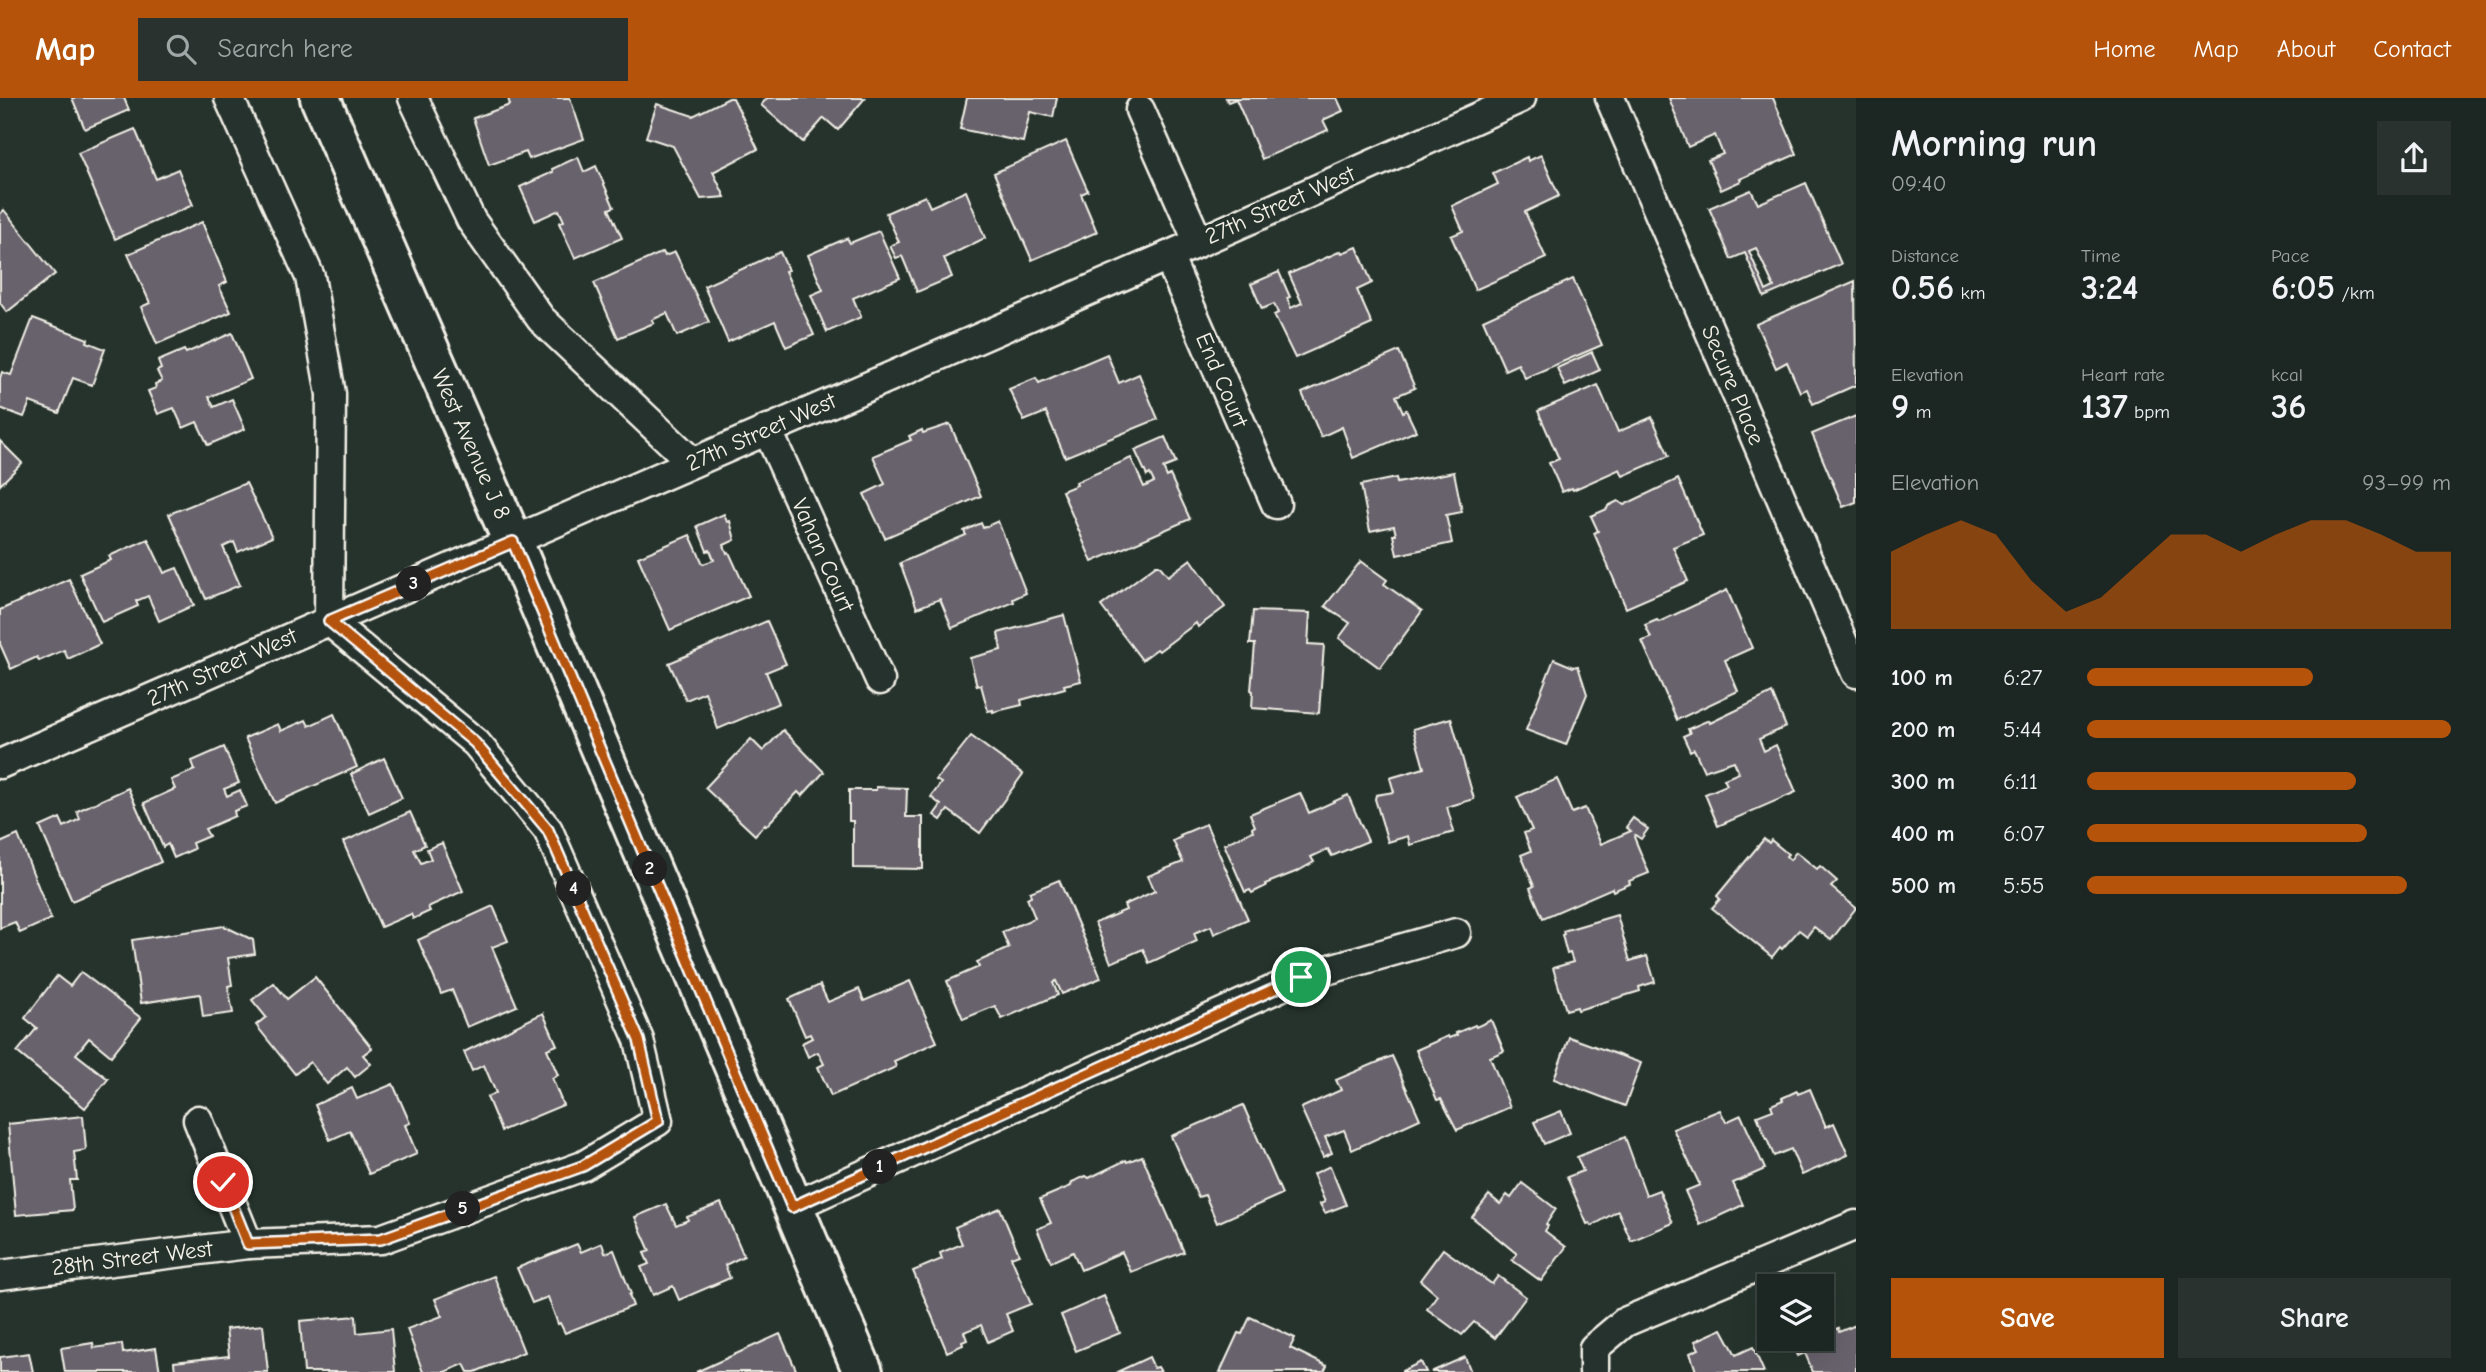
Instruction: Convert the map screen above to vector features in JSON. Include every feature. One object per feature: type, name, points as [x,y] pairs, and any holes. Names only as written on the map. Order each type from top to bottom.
[{"type":"street","points":[[229,98],[310,277],[331,394],[329,621]]},
{"type":"street","name":"West Avenue J 8","points":[[320,98],[513,542],[863,1372]]},
{"type":"street","points":[[413,98],[471,220],[541,319],[692,462]]},
{"type":"street","name":"27th Street West","points":[[0,764],[1168,256],[1521,98]]},
{"type":"street","name":"Secure Place","points":[[1611,98],[1856,673]]},
{"type":"street","points":[[1140,110],[1198,241]]},
{"type":"street","name":"End Court","points":[[1168,256],[1276,504]]},
{"type":"street","name":"Vahan Court","points":[[767,429],[880,680]]},
{"type":"street","name":"28th Street West","points":[[0,1275],[248,1244],[381,1239],[583,1166],[658,1121],[639,1040],[548,830],[475,743],[329,621]]},
{"type":"street","points":[[792,1207],[1301,977],[1455,933]]},
{"type":"street","points":[[198,1120],[248,1244]]},
{"type":"street","points":[[1594,1360],[1625,1322],[1856,1225]]},
{"type":"building","points":[[72,98],[124,98],[129,110],[85,129]]},
{"type":"building","points":[[508,98],[570,98],[584,139],[529,159],[526,152],[489,165],[473,118],[510,105]]},
{"type":"building","points":[[733,98],[758,149],[713,172],[725,197],[701,199],[673,146],[646,137],[657,104],[693,116]]},
{"type":"building","points":[[767,98],[865,98],[838,130],[824,118],[803,142],[761,105]]},
{"type":"building","points":[[967,98],[1057,98],[1053,117],[1030,112],[1023,142],[960,129]]},
{"type":"building","points":[[1226,98],[1337,98],[1343,111],[1323,120],[1328,130],[1262,159],[1236,99],[1228,102]]},
{"type":"building","points":[[1669,98],[1773,98],[1797,154],[1721,190],[1708,160],[1723,154],[1715,135],[1688,147]]},
{"type":"building","points":[[135,129],[156,179],[178,169],[193,205],[115,239],[78,153]]},
{"type":"building","points":[[1066,141],[1088,191],[1081,194],[1097,232],[1032,260],[994,173]]},
{"type":"building","points":[[1541,155],[1559,196],[1525,212],[1546,258],[1475,290],[1451,236],[1463,231],[1452,206],[1498,184],[1493,173],[1527,157],[1528,161]]},
{"type":"building","points":[[578,157],[584,172],[596,166],[614,207],[609,209],[622,238],[575,258],[559,223],[564,221],[559,210],[535,221],[520,187]]},
{"type":"building","points":[[1806,183],[1841,264],[1764,297],[1745,253],[1731,259],[1709,208],[1751,190],[1758,204]],"holes":[[[1756,248],[1774,287],[1766,291],[1749,251]]]},
{"type":"building","points":[[966,191],[985,238],[944,258],[952,277],[917,292],[902,256],[896,258],[890,246],[899,242],[886,213],[925,196],[930,207]]},
{"type":"building","points":[[4,210],[55,274],[7,312],[0,303],[0,214]]},
{"type":"building","points":[[202,222],[227,282],[219,286],[231,312],[157,344],[141,307],[150,303],[128,254]]},
{"type":"building","points":[[879,231],[900,278],[853,298],[861,317],[827,332],[811,295],[823,290],[808,255],[847,238],[850,243]]},
{"type":"building","points":[[1357,247],[1372,283],[1357,290],[1372,324],[1295,358],[1274,315],[1278,313],[1274,304],[1262,309],[1251,284],[1279,272],[1290,297],[1287,298],[1291,308],[1302,303],[1289,274],[1341,251],[1342,253]]},
{"type":"building","points":[[663,252],[665,256],[675,252],[709,322],[677,336],[667,313],[652,320],[654,323],[618,338],[594,283]]},
{"type":"building","points":[[780,252],[788,270],[785,271],[814,335],[786,347],[775,321],[728,342],[704,286]]},
{"type":"building","points":[[1573,279],[1602,345],[1525,378],[1518,364],[1505,370],[1483,320]]},
{"type":"building","points":[[1855,281],[1856,385],[1813,404],[1807,389],[1800,392],[1787,362],[1776,368],[1756,324]]},
{"type":"building","points":[[33,318],[88,339],[87,342],[105,349],[92,385],[73,378],[59,413],[30,402],[24,417],[0,408],[0,378],[2,372],[11,375]]},
{"type":"building","points":[[232,333],[251,379],[209,397],[214,407],[232,399],[245,429],[208,445],[197,422],[183,428],[174,408],[158,414],[148,391],[156,388],[155,384],[162,381],[157,371],[161,369],[158,361],[184,350],[186,353]]},
{"type":"building","points":[[1399,351],[1415,388],[1396,396],[1416,431],[1353,458],[1342,427],[1321,437],[1302,393]]},
{"type":"building","points":[[1592,352],[1600,370],[1565,386],[1557,368]]},
{"type":"building","points":[[1107,354],[1119,383],[1139,374],[1158,419],[1065,457],[1046,412],[1024,421],[1009,389],[1036,378],[1039,383]]},
{"type":"building","points":[[1598,385],[1618,432],[1652,417],[1669,456],[1623,476],[1620,469],[1573,490],[1572,488],[1562,492],[1549,463],[1559,459],[1538,411]]},
{"type":"building","points":[[1856,416],[1856,502],[1843,507],[1812,434]]},
{"type":"building","points":[[950,424],[981,496],[885,538],[864,494],[885,484],[873,456],[911,440],[909,436],[922,430],[923,433]]},
{"type":"building","points":[[1165,437],[1176,463],[1163,468],[1167,477],[1170,475],[1190,519],[1092,562],[1062,491],[1131,458],[1144,487],[1154,482],[1150,474],[1147,476],[1135,450]]},
{"type":"building","points":[[0,441],[22,463],[0,485]]},
{"type":"building","points":[[1454,472],[1462,512],[1446,515],[1452,543],[1397,555],[1394,526],[1370,531],[1361,485],[1396,478],[1397,483]]},
{"type":"building","points":[[1678,479],[1703,535],[1673,547],[1688,581],[1626,608],[1594,533],[1598,531],[1591,516],[1618,501],[1624,505]]},
{"type":"building","points":[[246,483],[272,537],[238,552],[234,542],[223,547],[240,585],[206,599],[169,514]]},
{"type":"building","points":[[724,514],[727,522],[730,521],[735,540],[724,545],[749,596],[670,630],[638,557],[690,535],[703,564],[714,560],[710,550],[707,551],[697,526]]},
{"type":"building","points":[[998,521],[1026,593],[1013,599],[1014,602],[952,628],[940,599],[917,608],[900,563],[966,535],[964,531],[981,523],[983,528]]},
{"type":"building","points":[[148,539],[164,573],[177,568],[194,605],[159,621],[148,596],[136,601],[138,606],[102,622],[80,574],[111,560],[109,556]]},
{"type":"building","points":[[1191,559],[1225,607],[1198,627],[1196,623],[1159,651],[1157,649],[1142,660],[1101,606],[1156,565],[1168,576]]},
{"type":"building","points":[[1361,561],[1387,580],[1384,584],[1422,611],[1380,668],[1339,638],[1350,623],[1325,606]]},
{"type":"building","points":[[69,579],[100,644],[68,659],[64,650],[39,661],[37,657],[11,669],[0,644],[0,610]]},
{"type":"building","points":[[1727,590],[1752,648],[1725,660],[1738,691],[1677,720],[1642,641],[1651,638],[1645,625],[1657,620],[1659,622]]},
{"type":"building","points":[[1253,611],[1310,613],[1308,644],[1324,645],[1319,713],[1252,708],[1255,644],[1250,644]]},
{"type":"building","points":[[1064,615],[1081,681],[1021,700],[1022,705],[988,711],[981,685],[977,686],[970,658],[1001,650],[998,633]]},
{"type":"building","points":[[767,621],[786,664],[766,672],[779,703],[718,729],[705,692],[686,700],[669,663]]},
{"type":"building","points":[[1554,659],[1573,667],[1578,666],[1587,694],[1566,745],[1526,730]]},
{"type":"building","points":[[1772,693],[1786,727],[1759,739],[1764,751],[1776,745],[1796,792],[1718,826],[1705,794],[1727,785],[1724,779],[1739,773],[1734,761],[1704,771],[1694,749],[1690,751],[1683,736],[1690,733],[1688,729],[1709,720],[1710,723]]},
{"type":"building","points":[[334,714],[357,767],[275,803],[245,738],[278,724],[281,731],[306,720],[309,726]]},
{"type":"building","points":[[1451,718],[1474,799],[1447,807],[1454,832],[1410,845],[1408,836],[1388,842],[1376,795],[1394,792],[1390,778],[1424,768],[1413,729]]},
{"type":"building","points":[[783,730],[824,772],[802,796],[798,792],[755,835],[705,788],[751,739],[763,751]]},
{"type":"building","points":[[971,736],[1023,774],[980,833],[948,810],[941,820],[934,815],[941,805],[931,797],[941,783],[936,780]]},
{"type":"building","points":[[224,747],[239,783],[224,789],[227,796],[240,790],[247,806],[234,811],[235,816],[205,829],[209,836],[192,843],[194,849],[174,858],[168,844],[163,847],[144,803],[175,789],[171,780],[195,770],[192,761]]},
{"type":"building","points":[[384,758],[402,798],[369,813],[351,774]]},
{"type":"building","points":[[1557,779],[1572,813],[1585,808],[1601,844],[1631,831],[1626,827],[1633,818],[1648,829],[1641,839],[1635,835],[1634,837],[1649,873],[1629,881],[1630,884],[1613,891],[1612,888],[1543,918],[1530,888],[1534,886],[1521,855],[1531,851],[1524,833],[1532,830],[1517,797]]},
{"type":"building","points":[[876,787],[907,788],[906,817],[923,817],[923,869],[853,868],[853,821],[849,821],[849,790],[876,790]]},
{"type":"building","points":[[128,788],[161,862],[72,901],[40,827],[60,818],[64,827],[80,819],[77,811]]},
{"type":"building","points":[[1300,793],[1309,813],[1348,795],[1368,841],[1332,856],[1328,849],[1311,857],[1314,862],[1298,871],[1265,884],[1266,886],[1252,893],[1250,890],[1245,892],[1224,844],[1253,831],[1255,826],[1250,814]]},
{"type":"building","points":[[410,812],[425,845],[414,850],[421,863],[431,859],[427,849],[442,843],[463,891],[428,907],[430,911],[413,919],[411,914],[381,927],[343,842]]},
{"type":"building","points":[[1206,824],[1248,919],[1214,934],[1211,926],[1194,933],[1197,941],[1149,963],[1143,949],[1111,963],[1095,923],[1126,910],[1124,905],[1155,891],[1148,876],[1183,862],[1173,841],[1181,837],[1180,835]]},
{"type":"building","points":[[18,835],[51,919],[20,933],[15,922],[0,928],[0,843]]},
{"type":"building","points":[[1764,839],[1769,843],[1771,840],[1788,854],[1786,856],[1790,860],[1796,852],[1817,869],[1820,866],[1837,881],[1831,887],[1856,908],[1831,940],[1814,927],[1807,936],[1799,930],[1772,957],[1712,908],[1720,899],[1717,896]]},
{"type":"building","points":[[1059,880],[1101,978],[1062,994],[1056,981],[1053,983],[1058,995],[1002,1019],[995,1006],[963,1019],[947,981],[979,967],[977,962],[1009,948],[1002,932],[1035,918],[1027,898],[1031,896],[1030,892]]},
{"type":"building","points":[[493,906],[508,941],[492,947],[517,1006],[467,1027],[452,990],[441,994],[418,940]]},
{"type":"building","points":[[1617,915],[1630,961],[1647,956],[1655,982],[1639,987],[1640,991],[1578,1010],[1577,1007],[1566,1010],[1553,968],[1573,962],[1570,953],[1567,954],[1563,931]]},
{"type":"building","points":[[224,926],[253,940],[255,954],[228,958],[232,985],[228,986],[233,1013],[203,1017],[200,994],[141,1003],[132,940]]},
{"type":"building","points":[[81,972],[141,1018],[111,1056],[89,1038],[76,1054],[108,1079],[85,1108],[17,1052],[37,1028],[25,1018],[57,976],[70,986]]},
{"type":"building","points":[[315,977],[372,1048],[363,1055],[371,1064],[355,1077],[347,1067],[327,1084],[310,1062],[295,1074],[256,1025],[266,1017],[252,1000],[274,983],[287,999]]},
{"type":"building","points":[[910,981],[937,1042],[894,1061],[896,1067],[831,1096],[818,1067],[824,1064],[818,1052],[808,1057],[802,1043],[812,1038],[810,1034],[805,1036],[789,999],[820,985],[828,1002],[859,989],[864,1001]]},
{"type":"building","points":[[543,1013],[557,1045],[547,1049],[558,1075],[552,1078],[563,1105],[501,1131],[487,1097],[496,1093],[484,1065],[472,1071],[464,1052]]},
{"type":"building","points":[[1491,1020],[1504,1051],[1490,1057],[1510,1107],[1457,1130],[1441,1099],[1437,1100],[1416,1050]]},
{"type":"building","points":[[1569,1037],[1641,1063],[1625,1106],[1554,1079]]},
{"type":"building","points":[[1392,1056],[1420,1119],[1352,1150],[1344,1130],[1325,1137],[1332,1153],[1323,1157],[1301,1108],[1341,1090],[1336,1080]]},
{"type":"building","points":[[393,1084],[410,1123],[405,1125],[417,1154],[369,1174],[350,1131],[330,1140],[315,1105],[352,1088],[357,1099]]},
{"type":"building","points":[[1810,1089],[1826,1127],[1834,1123],[1848,1155],[1802,1175],[1791,1149],[1774,1156],[1757,1116],[1773,1110],[1771,1105],[1783,1100],[1782,1098]]},
{"type":"building","points":[[1243,1105],[1282,1194],[1217,1223],[1205,1195],[1198,1197],[1171,1136]]},
{"type":"building","points":[[1720,1110],[1726,1122],[1741,1115],[1765,1169],[1733,1183],[1743,1205],[1700,1225],[1685,1191],[1700,1185],[1673,1129]]},
{"type":"building","points":[[1561,1111],[1570,1133],[1544,1144],[1534,1122]]},
{"type":"building","points":[[83,1116],[86,1150],[74,1152],[77,1180],[70,1180],[73,1210],[16,1215],[8,1124]]},
{"type":"building","points":[[1625,1137],[1646,1195],[1659,1190],[1673,1223],[1631,1241],[1618,1211],[1592,1226],[1587,1224],[1567,1177],[1583,1171],[1577,1157]]},
{"type":"building","points":[[1142,1156],[1184,1252],[1131,1272],[1122,1252],[1081,1270],[1073,1252],[1051,1262],[1037,1229],[1051,1223],[1040,1199],[1071,1186],[1072,1182],[1086,1176],[1089,1178],[1126,1160],[1127,1162]]},
{"type":"building","points":[[1330,1166],[1346,1205],[1325,1213],[1320,1204],[1325,1202],[1313,1174]]},
{"type":"building","points":[[1522,1183],[1556,1209],[1546,1224],[1548,1226],[1545,1231],[1566,1247],[1541,1281],[1512,1260],[1517,1254],[1472,1217],[1489,1195],[1500,1204],[1507,1195],[1511,1198]]},
{"type":"building","points":[[721,1203],[744,1256],[725,1265],[730,1278],[679,1300],[673,1286],[653,1295],[641,1267],[649,1264],[644,1253],[650,1251],[635,1217],[666,1204],[676,1225],[688,1220],[687,1217]]},
{"type":"building","points":[[1000,1208],[1019,1254],[1011,1257],[1031,1304],[1006,1314],[1013,1331],[988,1342],[981,1325],[964,1332],[967,1340],[962,1342],[963,1345],[947,1352],[913,1271],[942,1259],[940,1253],[962,1244],[955,1227]]},
{"type":"building","points":[[602,1243],[605,1253],[614,1250],[633,1306],[565,1333],[560,1323],[558,1324],[548,1297],[532,1303],[517,1268],[577,1244],[581,1252]]},
{"type":"building","points":[[1443,1249],[1492,1284],[1498,1276],[1526,1297],[1495,1338],[1474,1322],[1462,1335],[1427,1309],[1437,1295],[1420,1280]]},
{"type":"building","points":[[494,1276],[524,1352],[475,1372],[468,1372],[464,1364],[445,1372],[423,1372],[407,1329],[442,1316],[435,1299]]},
{"type":"building","points":[[1104,1296],[1120,1333],[1076,1351],[1061,1315]]},
{"type":"building","points":[[356,1316],[357,1333],[391,1329],[395,1372],[304,1372],[300,1321]]},
{"type":"building","points":[[1250,1317],[1295,1338],[1290,1348],[1327,1366],[1324,1372],[1220,1372],[1238,1333],[1242,1334]]},
{"type":"building","points":[[263,1325],[268,1372],[175,1372],[174,1362],[229,1356],[226,1329]]},
{"type":"building","points":[[1856,1325],[1856,1372],[1813,1372],[1805,1353],[1798,1356],[1796,1351],[1834,1351],[1834,1330],[1838,1328],[1839,1332]]},
{"type":"building","points":[[1722,1329],[1736,1355],[1753,1347],[1764,1372],[1693,1372],[1696,1371],[1690,1353],[1699,1349],[1695,1341]]},
{"type":"building","points":[[780,1334],[797,1372],[696,1372]]},
{"type":"building","points":[[93,1343],[94,1348],[122,1344],[123,1353],[156,1348],[160,1372],[65,1372],[61,1348]]},
{"type":"building","points":[[29,1353],[33,1372],[0,1372],[0,1357]]},
{"type":"building","points":[[1149,1357],[1154,1368],[1158,1367],[1161,1372],[1117,1372]]},
{"type":"building","points":[[1465,1357],[1471,1372],[1431,1372]]},
{"type":"building","points":[[1421,1362],[1426,1372],[1402,1372],[1402,1371]]},
{"type":"route","points":[[223,1182],[248,1244],[381,1239],[583,1166],[658,1121],[639,1040],[548,830],[475,743],[329,621],[513,542],[792,1207],[1301,977]]}]
